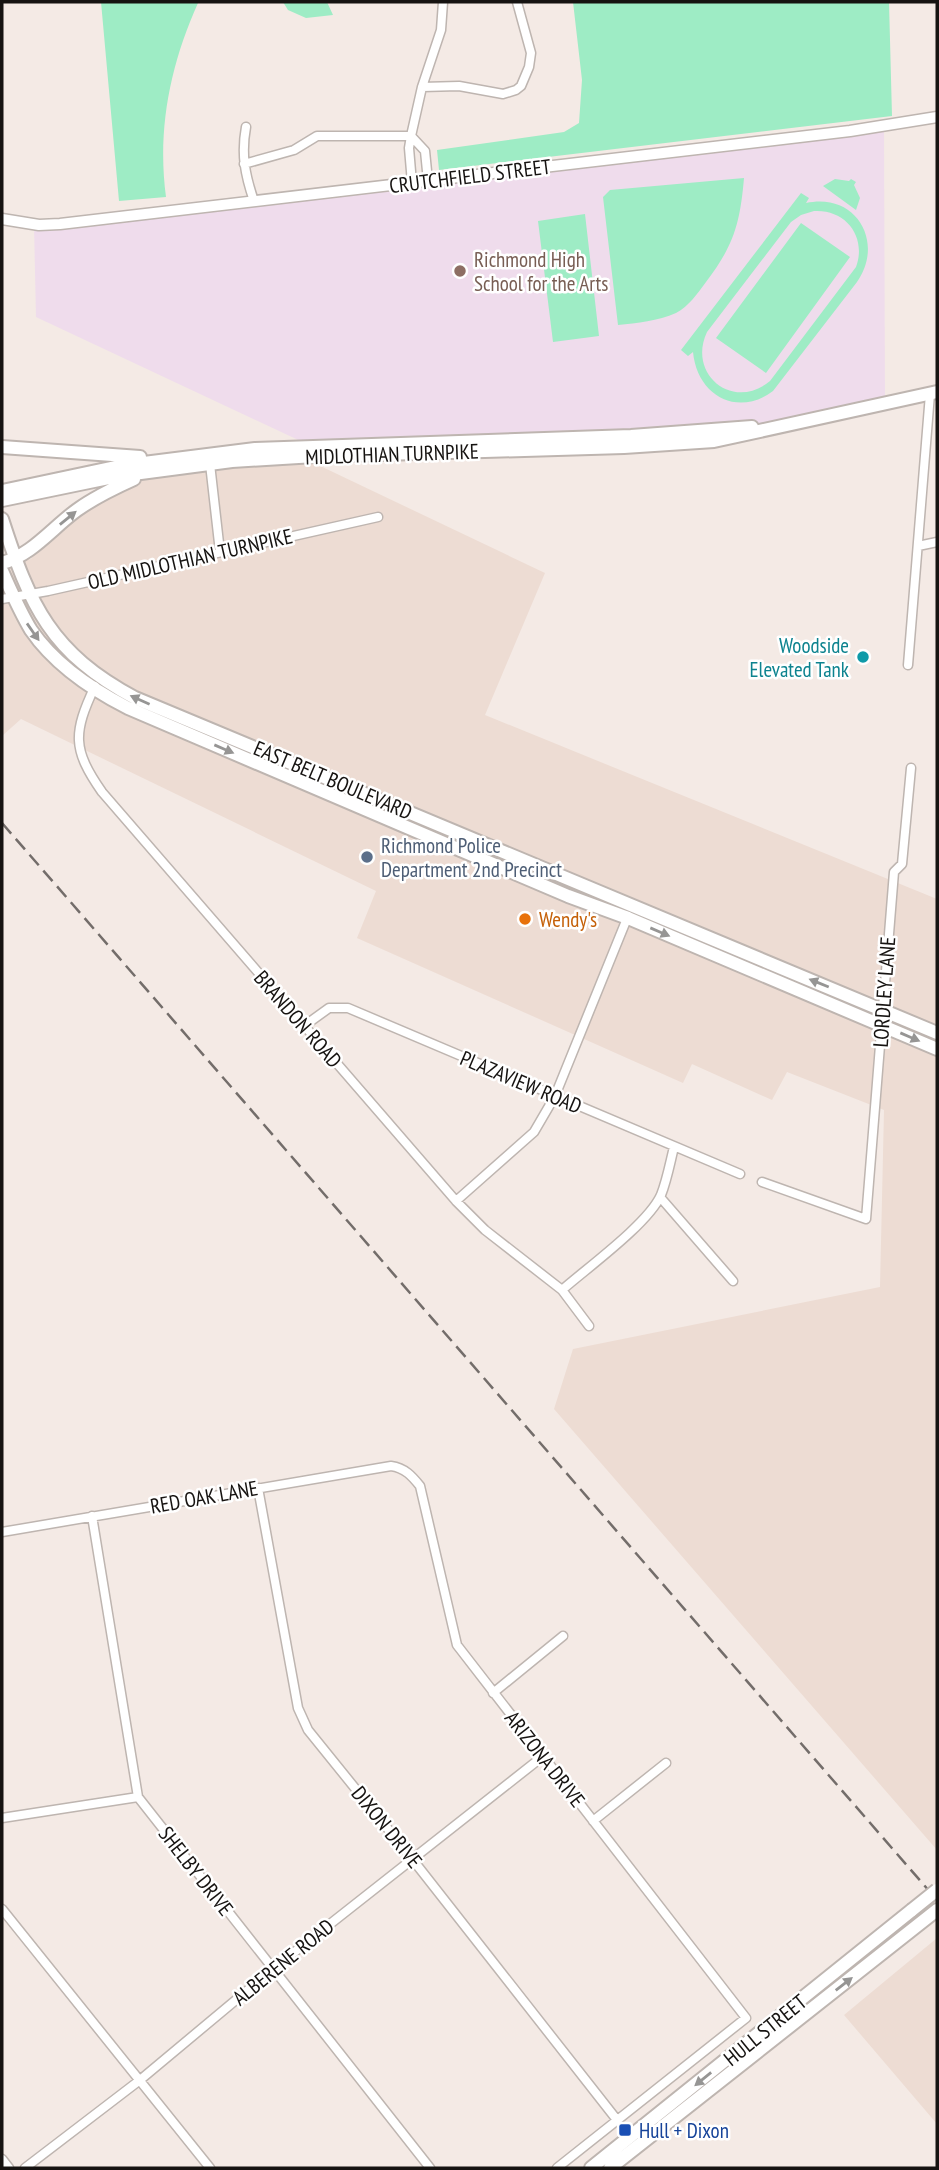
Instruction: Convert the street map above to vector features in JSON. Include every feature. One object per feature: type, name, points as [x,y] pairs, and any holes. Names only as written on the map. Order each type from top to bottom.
[{"type":"main road","name":"MIDLOTHIAN TURNPIKE","points":[[7,494],[210,464],[315,456],[656,445],[729,439],[934,393]]},
{"type":"main road","name":"MIDLOTHIAN TURNPIKE","points":[[7,494],[165,459],[283,447],[631,436],[784,425]]},
{"type":"main road","points":[[2,447],[165,459]]},
{"type":"main road","points":[[8,561],[33,547],[97,496],[154,471]]},
{"type":"main road","name":"EAST BELT BOULEVARD","points":[[2,519],[8,561],[57,637],[100,678],[135,698],[630,912],[937,1049]]},
{"type":"main road","points":[[27,589],[26,563],[33,547]]},
{"type":"main road","name":"EAST BELT BOULEVARD","points":[[2,571],[8,597],[43,645],[70,672],[94,690],[128,708],[568,896],[630,912],[882,1009],[937,1033]]},
{"type":"main road","name":"HULL STREET","points":[[592,2168],[937,1889]]},
{"type":"main road","name":"HULL STREET","points":[[610,2168],[937,1910]]},
{"type":"street","points":[[412,183],[409,148],[411,136],[422,87],[441,30],[443,2]]},
{"type":"street","points":[[422,87],[459,86],[503,94],[516,90],[526,78],[531,60],[518,6]]},
{"type":"street","name":"CRUTCHFIELD STREET","points":[[2,219],[52,225],[881,127],[937,117]]},
{"type":"street","points":[[246,127],[243,164],[254,201]]},
{"type":"street","points":[[243,164],[295,150],[317,136],[411,136],[425,151],[428,181]]},
{"type":"street","points":[[908,665],[934,393]]},
{"type":"street","points":[[210,464],[220,552]]},
{"type":"street","name":"OLD MIDLOTHIAN TURNPIKE","points":[[8,597],[27,589],[220,552],[379,517]]},
{"type":"street","points":[[918,546],[937,542]]},
{"type":"street","name":"BRANDON ROAD","points":[[100,678],[80,723],[79,734],[84,767],[102,792],[456,1201],[485,1230],[562,1290],[589,1325]]},
{"type":"street","name":"LORDLEY LANE","points":[[762,1182],[866,1219],[894,872],[902,864],[911,768]]},
{"type":"street","points":[[456,1201],[534,1132],[555,1096],[630,912]]},
{"type":"street","name":"PLAZAVIEW ROAD","points":[[304,1026],[329,1008],[348,1008],[740,1174]]},
{"type":"street","points":[[562,1290],[636,1225],[660,1197],[674,1147]]},
{"type":"street","points":[[660,1197],[733,1281]]},
{"type":"street","name":"RED OAK LANE","points":[[2,1532],[391,1466],[406,1471]]},
{"type":"street","name":"ARIZONA DRIVE","points":[[406,1471],[420,1486],[457,1645],[746,2018],[617,2120]]},
{"type":"street","name":"DIXON DRIVE","points":[[258,1488],[302,1720],[617,2120]]},
{"type":"street","name":"SHELBY DRIVE","points":[[92,1516],[138,1797],[430,2168]]},
{"type":"street","points":[[493,1693],[563,1636]]},
{"type":"street","name":"ALBERENE ROAD","points":[[25,2168],[140,2081],[273,1969],[542,1757]]},
{"type":"street","points":[[593,1821],[666,1763]]},
{"type":"street","points":[[2,1818],[138,1797]]},
{"type":"street","points":[[2,1909],[210,2168]]},
{"type":"street","points":[[556,2168],[617,2120]]},
{"type":"street","points":[[2,2159],[9,2168]]},
{"type":"shaded area","name":"Richmond High School for the Arts","points":[[884,127],[885,404],[784,425],[309,445],[36,317],[34,225]]},
{"type":"shaded area","points":[[314,463],[545,573],[485,715],[937,899],[937,1850],[554,1409],[573,1349],[880,1287],[884,1110],[787,1072],[772,1100],[692,1064],[683,1083],[357,938],[376,891],[21,719],[2,736],[2,566],[31,559],[37,550],[101,497],[144,477],[188,470]]},
{"type":"shaded area","points":[[937,1938],[937,2124],[844,2015]]},
{"type":"green space","points":[[101,2],[202,2],[198,3],[188,26],[168,98],[163,147],[166,197],[119,201]]},
{"type":"green space","points":[[283,2],[327,2],[333,15],[306,18],[288,10]]},
{"type":"green space","points":[[573,2],[889,2],[892,116],[439,170],[437,150],[564,132],[579,123],[582,80]]},
{"type":"green space","points":[[744,178],[738,221],[729,245],[716,269],[692,299],[681,310],[669,316],[618,325],[603,197],[610,190]]},
{"type":"green space","points":[[835,179],[851,179],[856,182],[854,185],[860,198],[856,210],[823,186]]},
{"type":"green space","points":[[801,193],[809,198],[806,203],[839,205],[861,223],[868,251],[865,267],[857,282],[773,391],[759,399],[746,402],[721,398],[702,380],[693,352],[688,356],[681,350]],"holes":[[[814,211],[836,215],[851,227],[859,245],[856,267],[770,381],[756,390],[742,392],[717,384],[708,374],[703,362],[702,347],[707,332],[791,222]]]},
{"type":"green space","points":[[585,214],[599,336],[553,342],[538,221]]},
{"type":"green space","points":[[801,223],[850,257],[766,373],[716,338]]},
{"type":"railway","points":[[2,823],[937,1900]]},
{"type":"place","name":"Richmond High School for the Arts","points":[[460,271]]},
{"type":"place","name":"Woodside Elevated Tank","points":[[863,657]]},
{"type":"place","name":"Richmond Police Department 2nd Precinct","points":[[367,857]]},
{"type":"place","name":"Wendy's","points":[[525,919]]},
{"type":"place","name":"Hull + Dixon","points":[[625,2130]]}]
